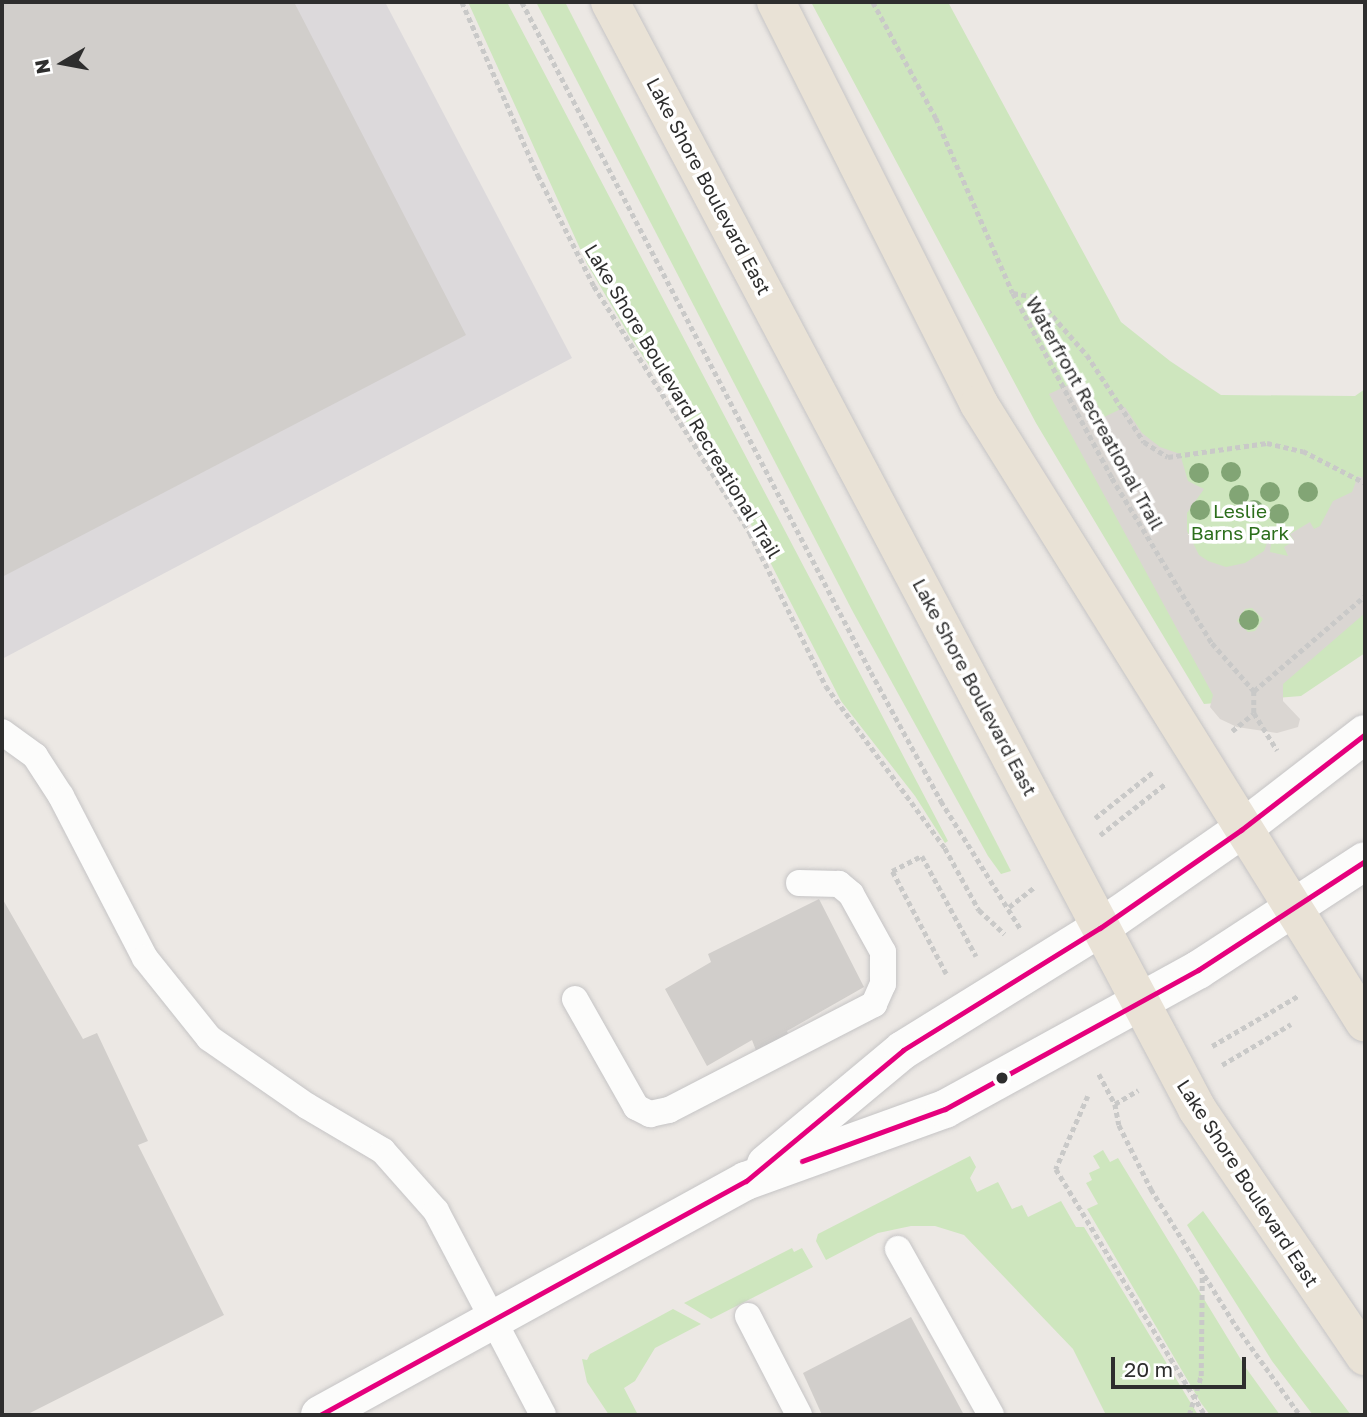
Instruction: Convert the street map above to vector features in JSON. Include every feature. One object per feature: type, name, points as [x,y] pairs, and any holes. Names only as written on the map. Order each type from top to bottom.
[{"type":"highway","name":"Lake Shore Boulevard East","points":[[610,2],[1197,1109],[1365,1356]]},
{"type":"highway","points":[[776,2],[979,404],[1241,830],[1365,1023]]},
{"type":"main road","points":[[746,1181],[903,1051],[1100,928],[1241,830],[1365,734]]},
{"type":"main road","points":[[320,1415],[746,1181],[945,1110],[1198,970],[1365,861]]},
{"type":"lane","points":[[2,732],[35,757],[61,796],[145,958],[209,1038],[307,1106],[383,1151],[436,1211],[543,1415]]},
{"type":"lane","points":[[575,999],[636,1107],[650,1114],[669,1110],[874,1004],[883,984],[883,952],[851,894],[839,884],[799,883]]},
{"type":"lane","points":[[898,1249],[991,1415]]},
{"type":"lane","points":[[748,1316],[799,1415]]},
{"type":"path","name":"Lake Shore Boulevard Recreational Trail","points":[[462,2],[538,175],[594,286],[744,521],[826,686],[945,848],[979,910],[1005,934]]},
{"type":"path","name":"Lake Shore Boulevard Recreational Trail","points":[[522,2],[877,684],[997,896],[1009,907]]},
{"type":"path","name":"Waterfront Recreational Trail","points":[[873,2],[936,118],[1013,293],[1112,478],[1212,643],[1254,691]]},
{"type":"path","points":[[1013,293],[1036,297],[1087,355],[1144,442],[1168,457],[1267,443],[1303,451],[1365,483]]},
{"type":"path","points":[[1254,713],[1254,691],[1365,596]]},
{"type":"path","points":[[1095,818],[1153,772]]},
{"type":"path","points":[[1103,833],[1163,786]]},
{"type":"path","points":[[951,984],[892,872],[922,856],[979,962]]},
{"type":"path","points":[[1207,1049],[1279,1007]]},
{"type":"path","points":[[1215,1069],[1291,1024]]},
{"type":"path","points":[[1088,1096],[1056,1169],[1205,1415]]},
{"type":"path","points":[[1115,1104],[1119,1125],[1151,1189],[1202,1271],[1300,1415]]},
{"type":"path","points":[[1189,1415],[1201,1377],[1202,1271]]},
{"type":"shaded area","points":[[2,2],[385,2],[572,358],[2,659]]},
{"type":"shaded area","points":[[1083,378],[1104,417],[1125,407],[1142,433],[1160,447],[1180,454],[1188,481],[1204,489],[1187,513],[1187,531],[1199,555],[1226,567],[1245,563],[1264,551],[1273,527],[1270,552],[1288,556],[1284,547],[1294,541],[1290,534],[1310,522],[1314,529],[1320,526],[1333,501],[1352,492],[1358,476],[1365,478],[1365,613],[1283,684],[1283,701],[1300,719],[1298,727],[1277,733],[1237,727],[1220,719],[1210,707],[1213,695],[1049,394]],"holes":[[[1252,608],[1263,619],[1255,631],[1248,632],[1237,621],[1245,609]]]},
{"type":"green space","points":[[468,2],[507,2],[948,841],[945,843],[915,796],[841,701],[740,503],[629,335],[587,264]]},
{"type":"green space","points":[[536,2],[565,2],[1011,871],[1001,874],[988,856],[853,612]]},
{"type":"green space","name":"Leslie Barns Park","points":[[811,2],[948,2],[1121,322],[1170,361],[1221,395],[1355,396],[1365,389],[1365,653],[1301,696],[1204,704],[1036,423]]},
{"type":"green space","points":[[1103,1150],[1110,1162],[1118,1158],[1246,1368],[1280,1415],[1210,1415],[1201,1403],[1087,1209],[1098,1204],[1086,1183],[1092,1180],[1089,1173],[1100,1168],[1093,1156]]},
{"type":"green space","points":[[970,1156],[976,1167],[970,1178],[977,1192],[998,1182],[1012,1209],[1022,1205],[1028,1217],[1061,1201],[1076,1227],[1084,1227],[1198,1415],[1106,1415],[1073,1349],[964,1235],[935,1226],[911,1226],[878,1233],[826,1260],[816,1241],[818,1234]]},
{"type":"green space","points":[[1203,1211],[1351,1415],[1313,1415],[1272,1361],[1187,1225]]},
{"type":"green space","points":[[792,1248],[794,1252],[802,1248],[813,1267],[711,1319],[684,1303]]},
{"type":"green space","points":[[673,1309],[701,1324],[655,1348],[635,1381],[624,1388],[638,1415],[609,1415],[587,1382],[582,1359],[587,1360],[590,1354]]},
{"type":"building","points":[[2,2],[294,2],[466,335],[2,577]]},
{"type":"building","points":[[2,898],[83,1039],[97,1033],[148,1141],[138,1145],[224,1315],[26,1415],[2,1415]]},
{"type":"building","points":[[819,899],[864,987],[787,1031],[789,1037],[757,1053],[752,1040],[707,1066],[665,989],[711,962],[708,954]]},
{"type":"building","points":[[911,1317],[964,1415],[822,1415],[803,1373]]},
{"type":"transit line","points":[[320,1415],[746,1181],[903,1050],[1100,928],[1241,830],[1365,734]]},
{"type":"transit line","points":[[802,1161],[945,1109],[1198,970],[1365,861]]}]
